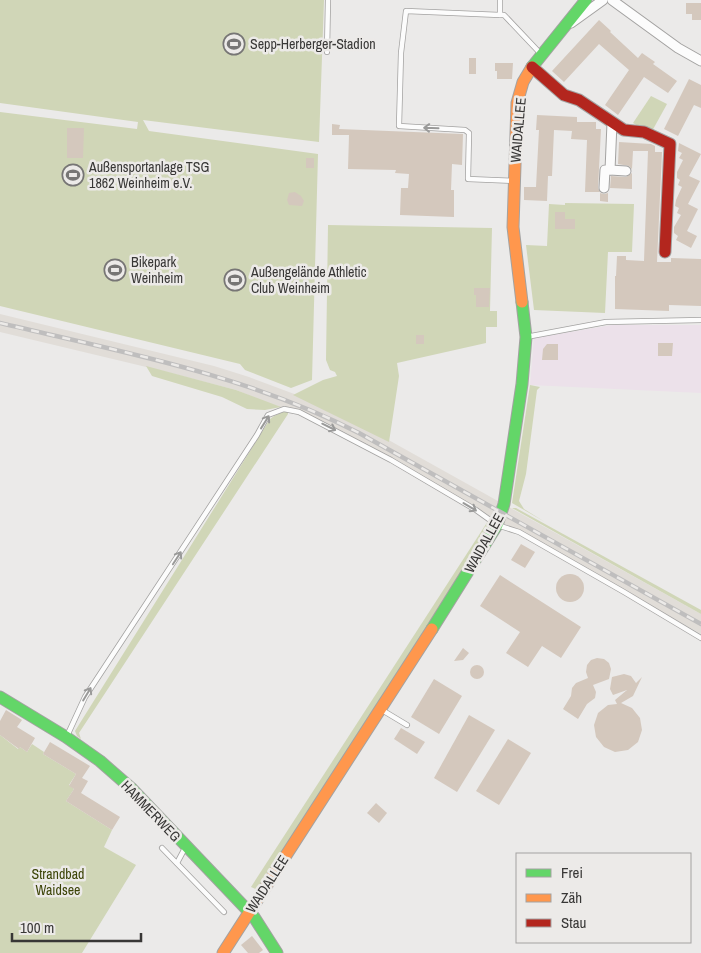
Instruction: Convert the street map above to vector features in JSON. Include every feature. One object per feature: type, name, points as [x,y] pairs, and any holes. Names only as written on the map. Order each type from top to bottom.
[{"type":"street","name":"WAIDALLEE","points":[[574,13],[576,0]]},
{"type":"street","name":"WAIDALLEE","points":[[223,953],[497,525],[502,513],[508,488],[522,384],[526,337],[513,227],[518,103],[523,82],[532,67],[586,0]]},
{"type":"street","name":"WAIDALLEE","points":[[565,27],[604,0]]},
{"type":"street","points":[[612,0],[678,48],[701,60]]},
{"type":"street","points":[[532,67],[564,95],[579,100],[624,130],[644,132],[670,144],[665,252]]},
{"type":"street","points":[[610,170],[612,123]]},
{"type":"street","points":[[604,188],[605,170],[626,171]]},
{"type":"street","name":"HAMMERWEG","points":[[0,697],[100,761],[132,789],[254,917],[277,953]]},
{"type":"lane","points":[[328,0],[328,52]]},
{"type":"lane","points":[[500,0],[500,15]]},
{"type":"lane","points":[[514,181],[468,179],[469,133],[465,130],[399,126],[401,53],[406,11],[504,15],[542,54]]},
{"type":"lane","points":[[526,337],[606,322],[701,320]]},
{"type":"lane","points":[[66,738],[85,697],[257,435],[268,415],[284,409],[299,412],[340,432],[451,495],[497,525],[519,532],[701,638]]},
{"type":"lane","points":[[380,709],[407,725]]},
{"type":"lane","points":[[177,863],[186,847]]},
{"type":"lane","points":[[162,848],[224,912]]},
{"type":"shaded area","points":[[0,314],[214,366],[297,395],[376,433],[701,614],[701,634],[361,444],[323,425],[236,390],[0,332]]},
{"type":"shaded area","points":[[612,325],[701,325],[701,393],[530,385],[534,338]]},
{"type":"green space","points":[[0,0],[324,0],[319,142],[143,120],[149,131],[318,154],[312,380],[291,388],[245,370],[240,364],[0,306],[0,112],[137,129],[138,122],[0,103]]},
{"type":"green space","points":[[651,96],[667,104],[651,133],[633,123]]},
{"type":"green space","points":[[565,203],[634,204],[632,252],[608,252],[605,313],[534,310],[526,245],[547,246],[549,204],[565,205]]},
{"type":"green space","points":[[328,225],[492,228],[490,311],[497,311],[497,327],[486,327],[486,343],[397,363],[399,376],[389,442],[293,395],[323,380],[337,376],[335,372],[330,370],[326,360]]},
{"type":"green space","points":[[146,366],[236,390],[281,407],[265,410],[247,409],[222,397],[152,376]]},
{"type":"green space","points":[[530,385],[540,387],[537,390],[526,474],[519,501],[524,509],[545,522],[512,503]]},
{"type":"green space","points":[[283,412],[288,412],[288,414],[79,733],[81,739],[75,731],[270,419]]},
{"type":"green space","points":[[512,508],[516,508],[701,610],[701,614]]},
{"type":"green space","points":[[488,521],[491,529],[258,890],[251,887]]},
{"type":"green space","name":"Strandbad Waidsee","points":[[0,735],[18,749],[20,747],[27,752],[32,744],[44,752],[43,754],[76,774],[69,785],[74,789],[66,801],[112,830],[104,847],[136,865],[82,953],[0,953]]},
{"type":"building","points":[[686,3],[701,3],[701,20],[692,20],[692,14],[686,14]]},
{"type":"building","points":[[599,20],[638,58],[642,53],[655,62],[653,64],[677,81],[668,93],[644,77],[618,115],[605,105],[629,70],[599,44],[564,82],[552,71]]},
{"type":"building","points":[[469,58],[476,58],[476,74],[469,74]]},
{"type":"building","points":[[495,63],[513,63],[512,79],[497,79]]},
{"type":"building","points":[[689,79],[701,85],[701,108],[694,105],[678,136],[664,129]]},
{"type":"building","points":[[537,115],[577,117],[577,122],[596,122],[596,129],[601,129],[598,188],[600,192],[585,192],[587,140],[571,139],[572,131],[554,130],[552,176],[548,176],[547,201],[524,200],[524,187],[536,187],[539,130],[536,130]]},
{"type":"building","points":[[332,124],[340,125],[339,129],[463,134],[462,165],[452,164],[451,190],[454,190],[454,217],[400,215],[401,188],[408,188],[409,174],[395,173],[396,170],[348,169],[349,135],[332,135]]},
{"type":"building","points":[[67,128],[84,128],[83,158],[67,158]]},
{"type":"building","points":[[619,142],[651,144],[655,146],[655,152],[662,152],[657,262],[671,262],[671,258],[701,259],[701,306],[669,305],[669,311],[615,309],[617,256],[626,256],[626,260],[644,261],[648,151],[633,151],[632,169],[629,166],[618,164]]},
{"type":"building","points":[[679,143],[701,154],[689,176],[700,181],[688,204],[698,209],[687,231],[697,236],[691,248],[676,240],[678,236],[674,233],[674,227],[681,215],[677,213],[679,208],[675,206],[682,187],[678,185],[680,180],[677,178],[677,172],[683,160],[679,158],[682,153],[678,151]]},
{"type":"building","points":[[306,158],[314,158],[314,168],[306,168]]},
{"type":"building","points":[[632,173],[632,189],[610,188],[611,176],[626,177]]},
{"type":"building","points":[[295,192],[304,201],[302,206],[289,205],[287,200],[289,193]]},
{"type":"building","points":[[600,193],[608,193],[608,202],[600,201]]},
{"type":"building","points":[[555,212],[565,212],[565,219],[575,219],[575,229],[555,229]]},
{"type":"building","points":[[474,288],[490,288],[489,307],[476,307]]},
{"type":"building","points":[[416,335],[424,335],[424,344],[416,344]]},
{"type":"building","points":[[658,343],[673,343],[672,356],[658,356]]},
{"type":"building","points":[[547,344],[558,344],[558,360],[542,360],[543,349]]},
{"type":"building","points":[[521,544],[535,552],[525,568],[511,560]]},
{"type":"building","points":[[570,574],[580,578],[584,588],[580,598],[570,602],[560,598],[556,588],[560,578]]},
{"type":"building","points":[[500,575],[581,627],[561,658],[542,646],[528,667],[506,653],[520,632],[480,606]]},
{"type":"building","points":[[463,648],[469,653],[463,660],[454,661]]},
{"type":"building","points":[[597,658],[604,659],[609,663],[611,669],[609,679],[593,685],[596,692],[595,698],[587,704],[578,719],[563,709],[576,683],[588,678],[586,672],[587,665],[591,660]]},
{"type":"building","points":[[474,665],[480,665],[484,672],[480,679],[474,679],[470,675],[470,669]]},
{"type":"building","points":[[624,674],[631,676],[636,683],[642,677],[633,696],[621,703],[632,708],[640,718],[642,730],[638,742],[628,750],[615,752],[604,747],[596,737],[594,725],[598,713],[608,705],[617,704],[615,700],[627,690],[613,695],[610,689],[612,677]]},
{"type":"building","points":[[434,679],[462,696],[439,734],[411,717]]},
{"type":"building","points":[[6,710],[22,720],[17,727],[35,738],[27,752],[20,747],[19,749],[0,735],[0,721]]},
{"type":"building","points":[[469,715],[495,730],[457,792],[434,778]]},
{"type":"building","points":[[401,728],[425,742],[417,754],[394,739]]},
{"type":"building","points":[[508,739],[531,753],[499,805],[476,791]]},
{"type":"building","points":[[50,742],[90,766],[82,778],[88,781],[81,793],[120,817],[112,830],[66,801],[74,789],[69,786],[76,774],[43,754]]},
{"type":"building","points":[[376,803],[387,813],[379,823],[367,813]]},
{"type":"building","points":[[252,936],[263,950],[259,953],[248,953],[241,945]]},
{"type":"railway","points":[[0,323],[183,367],[273,395],[316,413],[359,433],[701,624]]},
{"type":"traffic: fast","points":[[532,67],[586,0]]},
{"type":"traffic: fast","points":[[432,629],[497,525],[504,504],[522,384],[526,337],[522,302]]},
{"type":"traffic: fast","points":[[0,697],[66,737],[100,761],[132,789],[254,917],[277,953]]},
{"type":"traffic: slow","points":[[522,302],[513,227],[517,103],[523,82],[532,67]]},
{"type":"traffic: slow","points":[[223,953],[432,629]]},
{"type":"traffic: jam","points":[[532,67],[564,95],[579,100],[624,130],[644,132],[670,144],[665,252]]},
{"type":"place","name":"Sepp-Herberger-Stadion","points":[[234,44]]},
{"type":"place","name":"Außensportanlage TSG 1862 Weinheim e.V.","points":[[73,175]]},
{"type":"place","name":"Bikepark Weinheim","points":[[115,270]]},
{"type":"place","name":"Außengelände Athletic Club Weinheim","points":[[235,280]]}]
